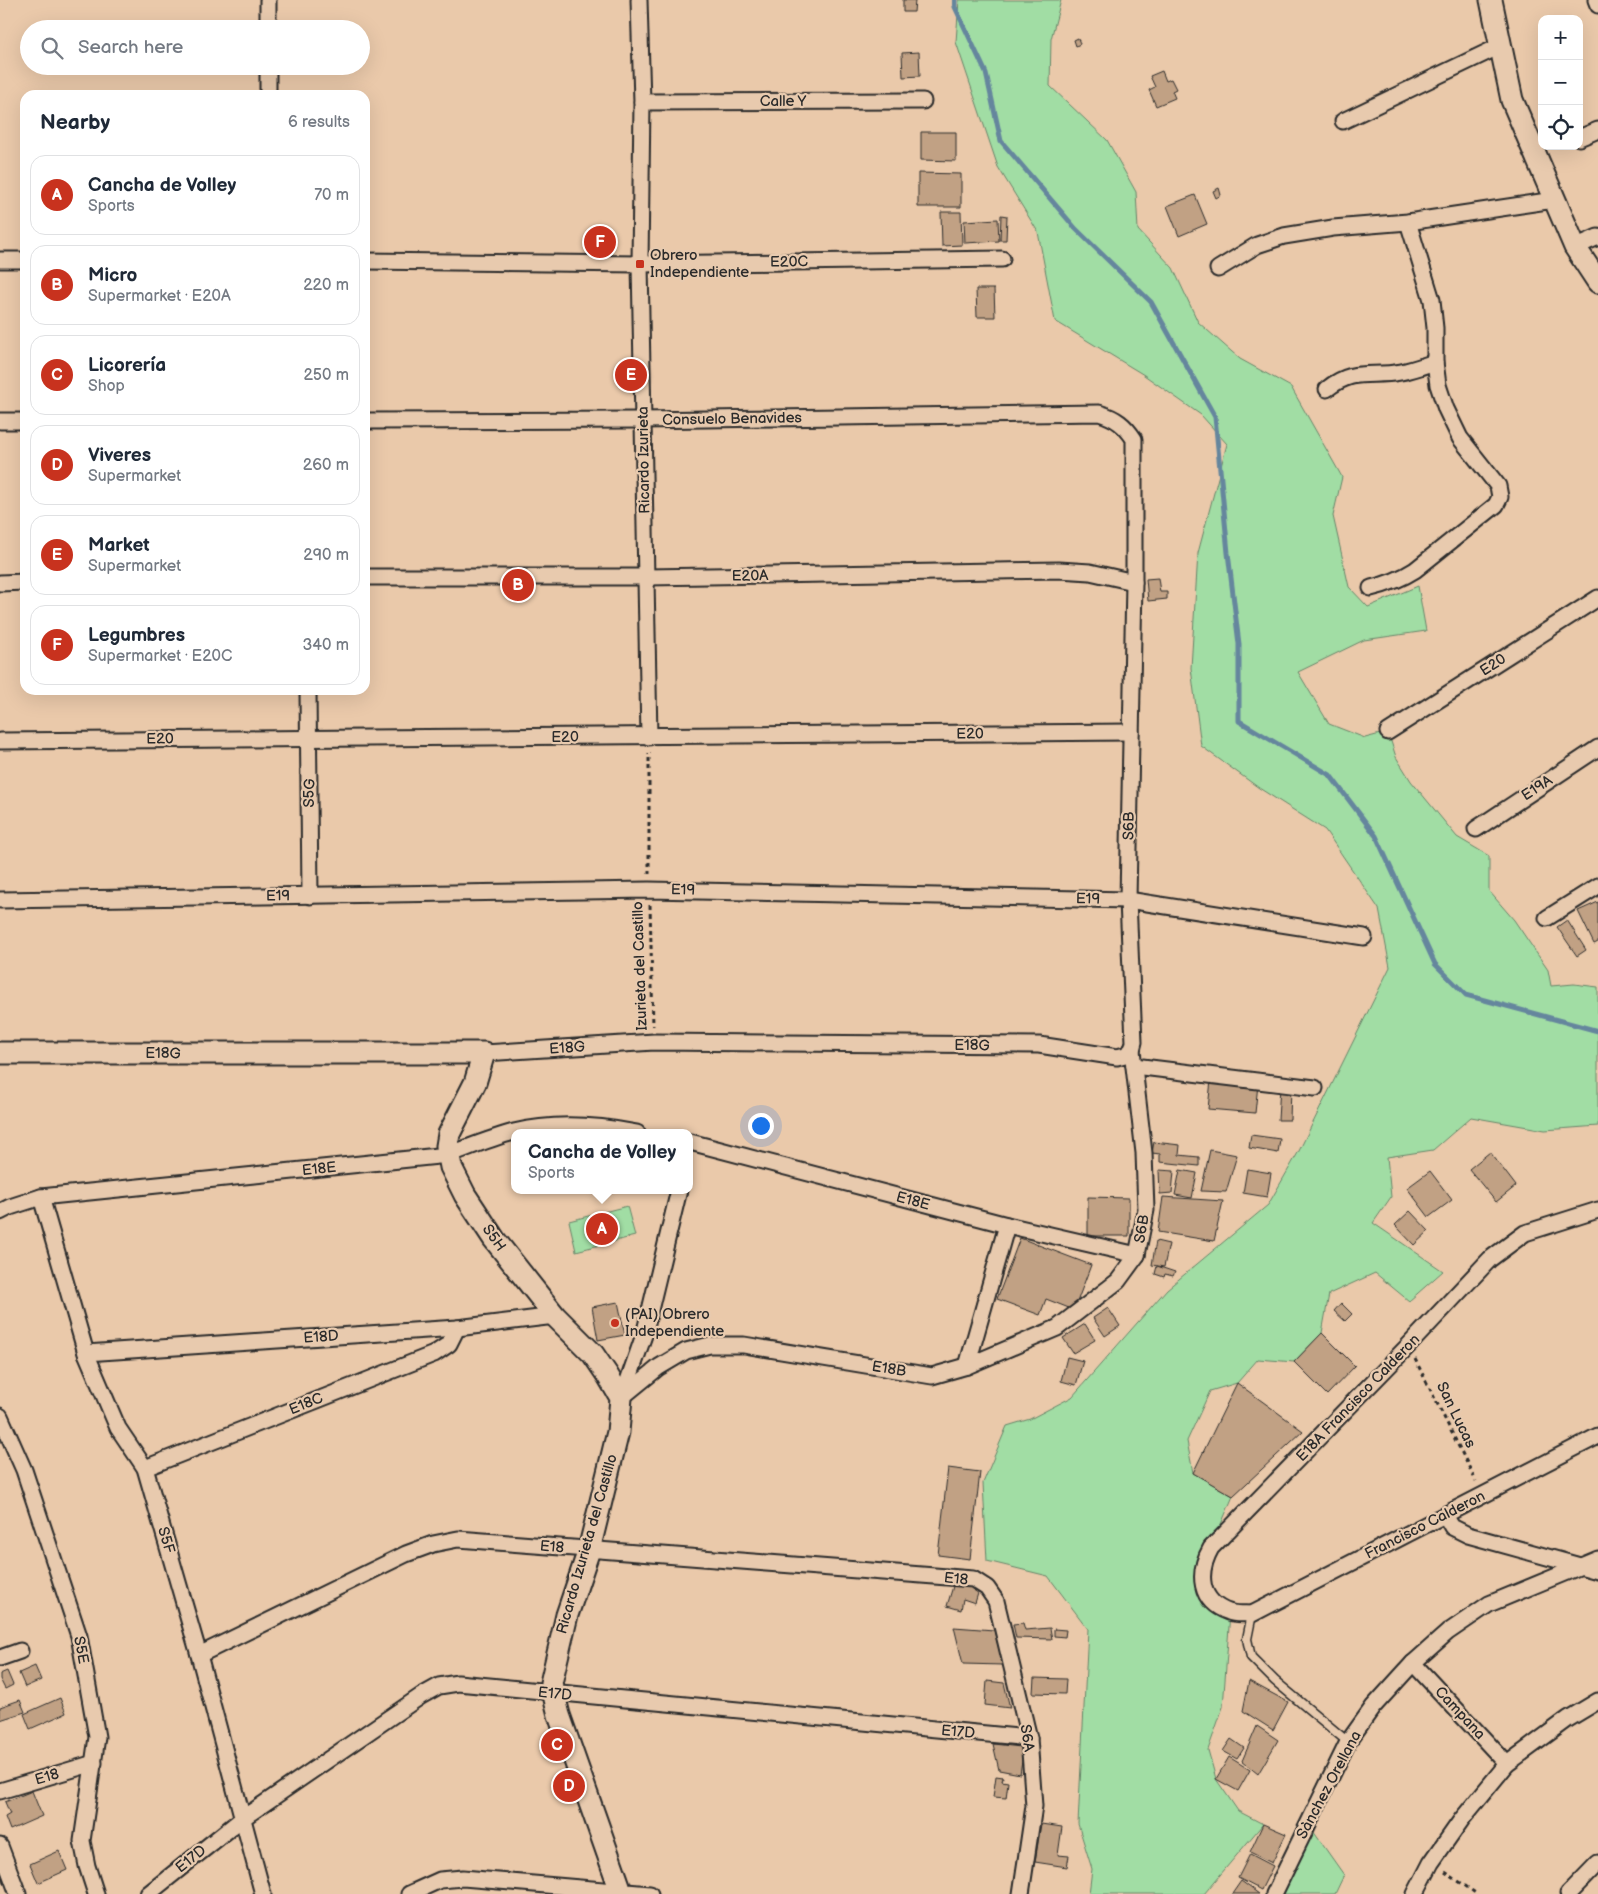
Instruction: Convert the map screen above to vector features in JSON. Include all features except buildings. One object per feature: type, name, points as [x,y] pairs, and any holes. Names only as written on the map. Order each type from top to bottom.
[{"type":"street","points":[[268,0],[268,20]]},
{"type":"street","name":"Ricardo Izurieta","points":[[639,0],[642,102],[640,264],[642,420],[647,577],[649,737]]},
{"type":"street","points":[[1491,0],[1512,100],[1575,246],[1598,282]]},
{"type":"street","points":[[1596,0],[1598,6]]},
{"type":"street","points":[[1343,121],[1500,46]]},
{"type":"street","points":[[268,75],[268,90]]},
{"type":"street","name":"Calle Y","points":[[642,102],[923,101]]},
{"type":"street","points":[[1583,136],[1598,130]]},
{"type":"street","points":[[1218,269],[1257,246],[1284,236],[1333,228],[1408,222],[1554,200]]},
{"type":"street","points":[[1371,588],[1387,584],[1416,570],[1496,506],[1500,497],[1498,486],[1460,438],[1446,409],[1438,385],[1434,362],[1435,328],[1432,300],[1408,222]]},
{"type":"street","points":[[1575,246],[1598,237]]},
{"type":"street","name":"E20C","points":[[370,261],[640,264],[1002,259]]},
{"type":"street","points":[[0,260],[20,260]]},
{"type":"street","points":[[1326,389],[1343,378],[1354,375],[1401,372],[1434,362]]},
{"type":"street","name":"Consuelo Benavides","points":[[370,421],[642,420],[1100,414]]},
{"type":"street","name":"S6B","points":[[1100,414],[1111,416],[1121,423],[1134,439],[1134,582],[1128,900],[1134,1042],[1132,1050],[1144,1153],[1146,1210],[1137,1256]]},
{"type":"street","points":[[0,421],[20,421]]},
{"type":"street","name":"E20A","points":[[370,578],[647,577],[1060,570],[1090,572],[1134,582]]},
{"type":"street","points":[[0,583],[20,582]]},
{"type":"street","name":"E20","points":[[1388,732],[1598,598]]},
{"type":"street","name":"S5G","points":[[308,695],[310,896]]},
{"type":"street","name":"E20","points":[[0,741],[309,737],[649,737],[1131,732]]},
{"type":"street","name":"E19A","points":[[1476,829],[1598,748]]},
{"type":"street","points":[[1547,918],[1598,886]]},
{"type":"street","name":"E19","points":[[0,900],[649,890],[1128,900],[1364,938]]},
{"type":"street","name":"E18G","points":[[0,1053],[484,1053],[654,1042],[1039,1045],[1117,1057],[1125,1055],[1132,1050]]},
{"type":"street","name":"S5H","points":[[484,1053],[475,1083],[449,1134],[447,1146],[451,1167],[465,1195],[494,1240],[555,1316],[593,1354],[622,1398]]},
{"type":"street","points":[[1134,1066],[1315,1088]]},
{"type":"street","name":"E18E","points":[[536,1129],[562,1126],[616,1129]]},
{"type":"street","name":"E18E","points":[[0,1212],[10,1207],[41,1198],[448,1156],[492,1138],[511,1134]]},
{"type":"street","name":"E18E","points":[[693,1145],[1007,1225],[1137,1256]]},
{"type":"street","name":"Ricardo Izurieta del Castillo","points":[[621,1893],[552,1694],[551,1683],[567,1615],[589,1550],[618,1432],[622,1398],[644,1335],[679,1194]]},
{"type":"street","name":"S5F","points":[[41,1198],[86,1353],[118,1428],[145,1468],[199,1654],[263,1894]]},
{"type":"street","name":"E18A Francisco Calderon","points":[[1252,1614],[1230,1613],[1214,1604],[1203,1589],[1202,1570],[1211,1548],[1409,1346],[1490,1259],[1525,1232],[1598,1210]]},
{"type":"street","points":[[967,1366],[1007,1225]]},
{"type":"street","name":"E18B","points":[[622,1398],[659,1367],[686,1351],[710,1345],[744,1345],[932,1376],[967,1366],[1058,1328],[1118,1281],[1137,1256]]},
{"type":"street","name":"E18D","points":[[86,1353],[457,1328],[555,1316]]},
{"type":"street","name":"E18C","points":[[145,1468],[434,1354],[449,1344],[457,1328]]},
{"type":"street","name":"S5E","points":[[0,1416],[24,1470],[79,1636],[97,1737],[82,1840],[87,1866],[96,1894]]},
{"type":"street","name":"Francisco Calderon","points":[[1252,1614],[1598,1436]]},
{"type":"street","points":[[1445,1515],[1452,1527],[1468,1535],[1598,1571]]},
{"type":"street","name":"E18","points":[[199,1654],[406,1554],[433,1544],[458,1539],[972,1579],[987,1588]]},
{"type":"street","name":"Sànchez Orellana","points":[[1274,1894],[1348,1742],[1373,1707],[1413,1663],[1448,1632],[1489,1604],[1598,1559]]},
{"type":"street","name":"S6A","points":[[987,1588],[996,1601],[1028,1738],[1034,1806],[1021,1894]]},
{"type":"street","points":[[0,1658],[20,1651]]},
{"type":"street","name":"Campana","points":[[1413,1663],[1507,1764]]},
{"type":"street","name":"E17D","points":[[148,1894],[243,1818],[422,1696],[440,1686],[458,1683],[552,1694],[1028,1738]]},
{"type":"street","points":[[1415,1894],[1431,1863],[1462,1819],[1507,1764],[1568,1719],[1598,1701]]},
{"type":"street","name":"E18","points":[[0,1791],[94,1763]]},
{"type":"street","points":[[0,1846],[18,1894]]},
{"type":"street","points":[[1568,1894],[1598,1863]]},
{"type":"street","points":[[409,1894],[440,1880],[463,1878],[650,1894]]},
{"type":"lane","points":[[1252,1614],[1246,1639],[1252,1657],[1275,1681],[1348,1742]]},
{"type":"path","points":[[649,737],[649,890]]},
{"type":"path","name":"Izurieta del Castillo","points":[[649,890],[654,1042]]},
{"type":"path","name":"San Lucas","points":[[1409,1346],[1483,1495]]},
{"type":"path","points":[[1431,1863],[1477,1894]]},
{"type":"green space","points":[[959,0],[1061,0],[1051,39],[1050,86],[1107,140],[1136,192],[1138,230],[1173,268],[1198,322],[1240,359],[1291,387],[1342,477],[1333,516],[1349,587],[1368,607],[1418,586],[1426,631],[1364,640],[1298,672],[1329,724],[1365,738],[1388,732],[1396,757],[1411,781],[1457,837],[1489,856],[1489,891],[1514,920],[1548,970],[1551,986],[1574,984],[1598,987],[1598,1126],[1545,1130],[1471,1117],[1433,1150],[1387,1157],[1391,1197],[1373,1223],[1443,1271],[1409,1301],[1375,1273],[1329,1294],[1322,1333],[1294,1362],[1258,1359],[1237,1383],[1210,1391],[1187,1441],[1193,1473],[1233,1496],[1211,1548],[1203,1589],[1230,1613],[1223,1707],[1208,1750],[1216,1779],[1238,1811],[1263,1824],[1204,1894],[1089,1894],[1092,1869],[1078,1824],[1088,1629],[1048,1576],[987,1561],[983,1483],[1007,1426],[1030,1419],[1072,1397],[1167,1289],[1268,1205],[1299,1151],[1390,967],[1379,909],[1325,830],[1259,788],[1201,746],[1191,668],[1198,553],[1227,444],[1201,415],[1144,375],[1055,321],[1038,232],[998,167],[956,42]]},
{"type":"green space","points":[[627,1206],[635,1236],[576,1251],[569,1221]]},
{"type":"green space","points":[[1313,1831],[1344,1875],[1335,1894],[1278,1894]]},
{"type":"waterway","points":[[955,0],[955,7],[986,73],[1001,141],[1076,229],[1151,302],[1215,417],[1239,644],[1239,721],[1330,775],[1376,836],[1435,964],[1466,995],[1598,1031]]},
{"type":"place","name":"Legumbres","points":[[600,242]]},
{"type":"place","name":"Obrero Independiente","points":[[640,264]]},
{"type":"place","name":"Market","points":[[631,375]]},
{"type":"place","name":"Micro","points":[[518,585]]},
{"type":"place","name":"Cancha de Volley","points":[[602,1229]]},
{"type":"place","name":"(PAI) Obrero Independiente","points":[[615,1323]]},
{"type":"place","name":"Licorería","points":[[557,1745]]},
{"type":"place","name":"Viveres","points":[[569,1786]]}]
